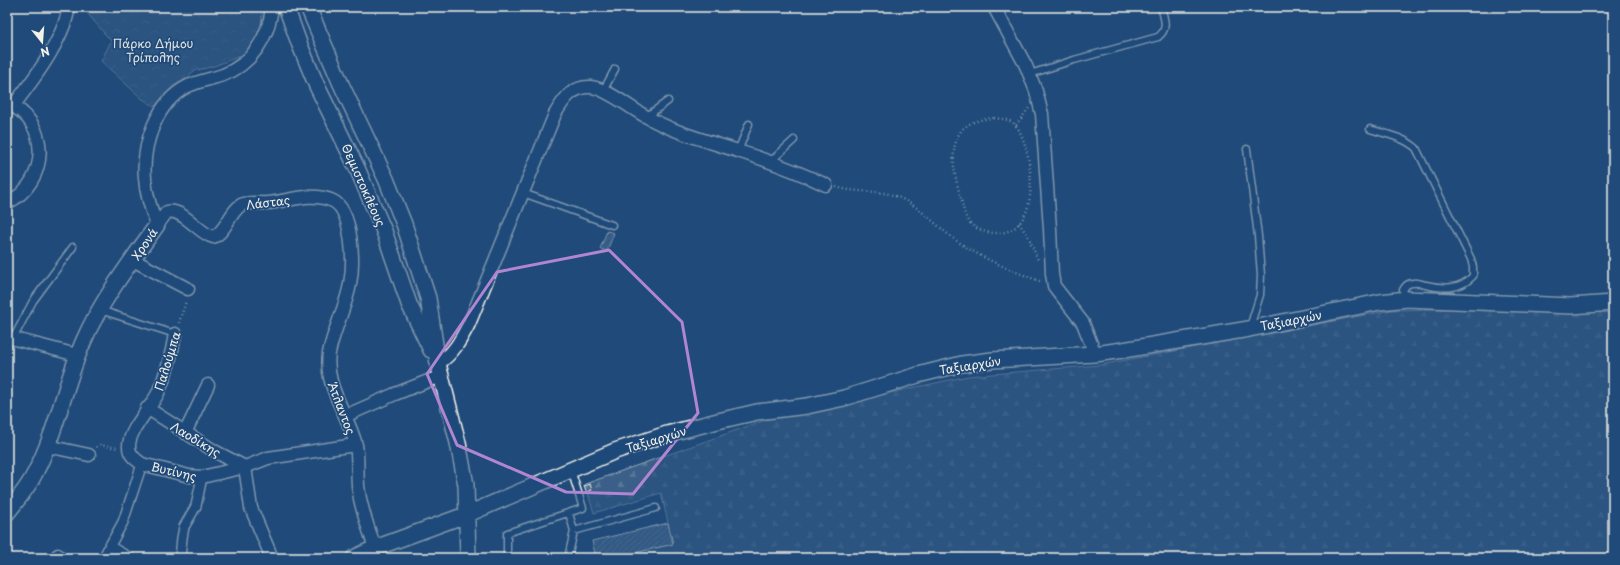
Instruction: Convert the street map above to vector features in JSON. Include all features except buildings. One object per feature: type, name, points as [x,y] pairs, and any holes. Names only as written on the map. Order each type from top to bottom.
[{"type":"street","points":[[7,204],[16,199],[28,188],[36,174],[40,159],[39,144],[35,128],[26,116],[10,104],[36,76],[58,37],[69,7]]},
{"type":"street","name":"Χρονά","points":[[7,513],[34,475],[48,446],[78,355],[100,310],[157,225],[146,193],[145,171],[148,142],[160,114],[177,93],[188,86],[223,75],[234,70],[246,61],[265,37],[270,22],[272,7]]},
{"type":"street","name":"Θεμιστοκλέους","points":[[286,7],[316,84],[357,168],[384,231],[409,304],[439,370]]},
{"type":"street","name":"Θεμιστοκλέους","points":[[308,7],[340,84],[386,179],[404,224],[428,298],[439,370],[463,464],[468,514],[468,558]]},
{"type":"street","points":[[994,7],[1020,52],[1030,74],[1042,114],[1054,286],[1083,323],[1095,354]]},
{"type":"street","points":[[345,416],[395,394],[439,370],[448,356],[455,349],[469,324],[555,114],[564,99],[572,92],[580,88],[593,87],[613,96],[655,121],[715,144],[792,169],[826,184]]},
{"type":"street","name":"Λάστας","points":[[157,225],[167,212],[172,211],[189,220],[213,237],[218,234],[235,210],[242,204],[270,203],[310,197],[322,198],[334,202]]},
{"type":"street","name":"Άτλαντος","points":[[334,202],[340,206],[346,218],[349,230],[352,260],[350,285],[336,326],[329,354],[329,370],[332,388],[356,445],[358,492],[371,553]]},
{"type":"street","points":[[133,260],[188,289]]},
{"type":"street","name":"Ταξιαρχών","points":[[354,558],[371,553],[468,514],[616,451],[673,432],[757,412],[806,406],[844,398],[944,368],[992,360],[1095,354],[1249,329],[1380,302],[1407,299],[1565,306],[1613,303]]},
{"type":"street","name":"Παλούμπα","points":[[130,452],[130,439],[147,408],[158,395],[172,352],[175,334]]},
{"type":"street","points":[[10,338],[78,355]]},
{"type":"street","points":[[185,433],[208,385]]},
{"type":"street","name":"Λαοδίκης","points":[[147,408],[216,452],[245,467]]},
{"type":"street","name":"Βυτίνης","points":[[130,452],[135,459],[142,464],[189,476],[202,477],[245,467],[268,458],[356,445]]},
{"type":"street","points":[[48,446],[89,455]]},
{"type":"street","points":[[103,558],[123,522],[142,464]]},
{"type":"street","points":[[245,467],[251,508],[272,558]]},
{"type":"street","points":[[180,558],[184,528],[196,506],[202,477]]},
{"type":"street","points":[[109,546],[130,558]]},
{"type":"lane","points":[[1030,74],[1074,60],[1158,37],[1165,31],[1166,27],[1161,7]]},
{"type":"lane","points":[[603,92],[615,69]]},
{"type":"lane","points":[[646,117],[668,101]]},
{"type":"lane","points":[[738,151],[749,124]]},
{"type":"lane","points":[[1370,129],[1401,139],[1410,143],[1416,148],[1455,224],[1473,267],[1473,276],[1462,285],[1453,288],[1437,288],[1412,282],[1406,285],[1403,290],[1407,299]]},
{"type":"lane","points":[[770,162],[794,140]]},
{"type":"lane","points":[[1247,149],[1258,236],[1261,275],[1260,295],[1249,329]]},
{"type":"lane","points":[[523,193],[612,225]]},
{"type":"lane","points":[[10,338],[33,301],[73,247]]},
{"type":"lane","points":[[100,310],[175,334]]},
{"type":"lane","points":[[507,558],[508,533],[583,508],[571,470]]},
{"type":"lane","points":[[574,532],[656,508]]},
{"type":"lane","points":[[568,513],[574,532],[568,558]]},
{"type":"path","points":[[1016,125],[1038,97]]},
{"type":"path","points":[[994,118],[1005,119],[1016,125],[1028,152],[1031,174],[1030,196],[1027,209],[1019,223],[1012,228],[994,233],[984,231],[974,226],[966,217],[956,180],[954,152],[956,139],[962,130],[980,120],[994,118]]},
{"type":"path","points":[[826,184],[842,189],[879,192],[901,198],[911,204],[958,242],[1009,268],[1054,286]]},
{"type":"path","points":[[1019,223],[1029,238],[1040,263]]},
{"type":"path","name":"Παλούμπα","points":[[175,334],[188,289]]},
{"type":"path","points":[[89,455],[93,448],[100,445],[118,447],[130,452]]},
{"type":"highlighted area","points":[[609,250],[682,322],[698,413],[633,494],[566,492],[457,445],[427,374],[497,272]]},
{"type":"green space","name":"Πάρκο Δήμου Τρίπολης","points":[[82,7],[262,7],[261,33],[243,55],[214,66],[194,71],[171,91],[161,103],[154,106],[141,98],[101,61],[111,41]]},
{"type":"green space","points":[[1613,303],[1613,558],[613,558],[673,544],[661,493],[594,513],[585,484],[768,419],[968,376],[1100,365],[1392,310],[1584,306]]}]
